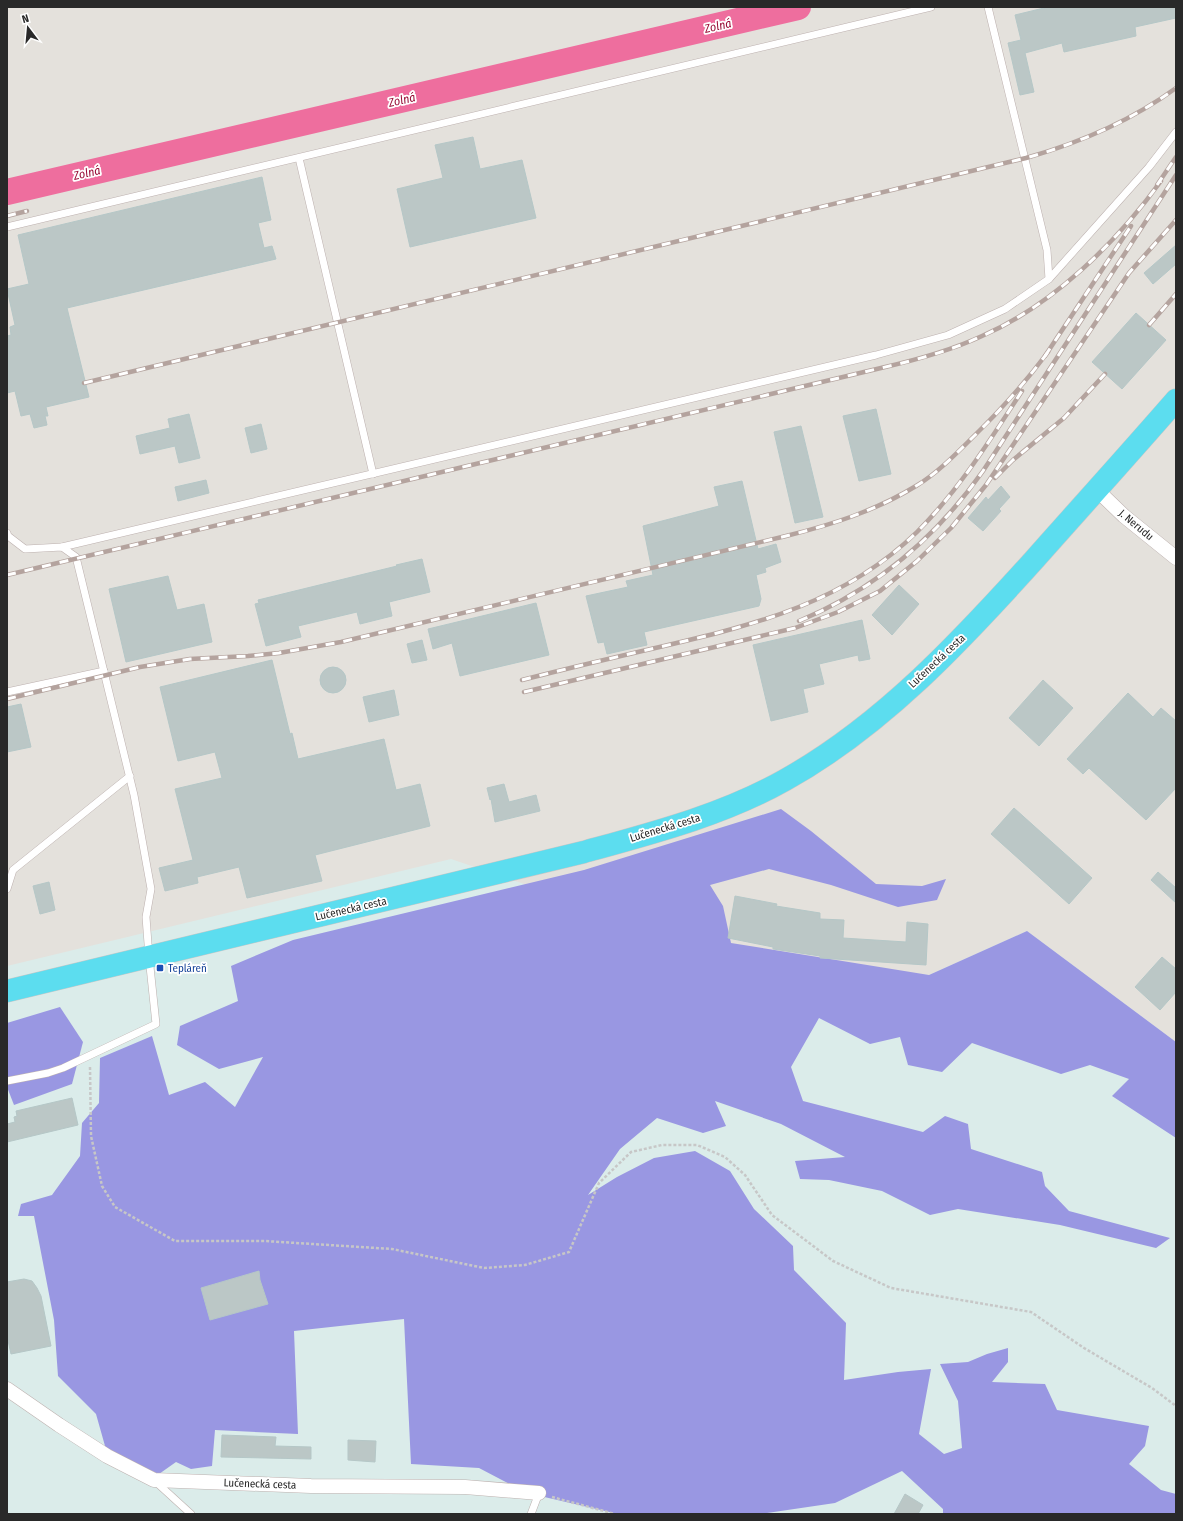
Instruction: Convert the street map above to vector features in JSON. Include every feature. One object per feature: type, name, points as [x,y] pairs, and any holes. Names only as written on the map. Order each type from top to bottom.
[{"type":"main road","name":"Lučenecká cesta","points":[[7,991],[577,854],[670,828],[712,814],[754,796],[785,780],[837,748],[867,725],[923,676],[968,632],[1097,490],[1176,400]]},
{"type":"street","name":"J. Nerudu","points":[[1097,490],[1124,516],[1176,558]]},
{"type":"street","name":"Lučenecká cesta","points":[[7,1389],[107,1456],[154,1480],[311,1486],[465,1488],[538,1493]]},
{"type":"lane","points":[[7,227],[931,7]]},
{"type":"lane","points":[[988,7],[1047,250],[1049,279]]},
{"type":"lane","points":[[7,533],[8,536],[25,549],[62,547],[876,355],[948,335],[1005,309],[1049,279],[1150,167],[1176,132]]},
{"type":"lane","points":[[299,158],[373,474]]},
{"type":"lane","points":[[7,1081],[48,1073],[62,1068],[156,1024],[146,918],[151,889],[134,795],[76,557],[62,547]]},
{"type":"lane","points":[[7,692],[104,671]]},
{"type":"lane","points":[[7,889],[13,870],[130,776]]},
{"type":"lane","points":[[154,1480],[191,1514]]},
{"type":"lane","points":[[531,1514],[538,1493]]},
{"type":"path","points":[[90,1054],[91,1136],[102,1186],[115,1207],[175,1241],[265,1241],[392,1249],[484,1268],[525,1265],[569,1252],[599,1183],[631,1152],[662,1145],[697,1145],[725,1157],[745,1175],[772,1215],[833,1261],[891,1288],[1031,1312],[1084,1348],[1152,1388],[1176,1406]]},
{"type":"path","points":[[538,1493],[615,1514]]},
{"type":"shaded area","points":[[7,7],[1176,7],[1176,1042],[1027,931],[929,975],[721,951],[451,859],[7,966]]},
{"type":"shaded area","points":[[781,809],[811,831],[876,884],[922,886],[946,879],[937,900],[898,907],[831,885],[769,869],[710,885],[723,906],[731,943],[929,975],[1027,931],[1176,1042],[1176,1138],[1112,1096],[1129,1079],[1090,1065],[1061,1074],[972,1043],[942,1072],[908,1065],[900,1037],[870,1044],[819,1018],[791,1067],[803,1101],[923,1132],[945,1116],[968,1124],[971,1149],[1042,1172],[1045,1186],[1069,1211],[1170,1238],[1156,1248],[1060,1225],[958,1209],[930,1215],[882,1191],[829,1180],[800,1179],[795,1161],[845,1157],[781,1124],[715,1101],[726,1126],[703,1133],[657,1118],[620,1149],[588,1195],[617,1177],[654,1158],[695,1151],[730,1171],[754,1209],[793,1246],[794,1270],[846,1323],[844,1380],[931,1369],[919,1434],[944,1454],[962,1448],[958,1401],[940,1364],[968,1362],[987,1354],[1008,1348],[1008,1362],[992,1382],[1045,1384],[1057,1410],[1149,1426],[1145,1446],[1129,1464],[1161,1490],[1176,1494],[1176,1514],[943,1514],[943,1509],[902,1471],[835,1503],[761,1514],[618,1514],[527,1493],[479,1468],[411,1464],[404,1319],[294,1331],[298,1434],[215,1430],[212,1466],[191,1469],[176,1462],[159,1474],[107,1453],[96,1414],[58,1376],[54,1320],[34,1216],[18,1216],[21,1204],[52,1195],[80,1156],[82,1123],[99,1103],[100,1058],[152,1036],[169,1095],[205,1082],[235,1107],[263,1057],[219,1069],[177,1045],[180,1026],[238,1001],[231,966],[293,940],[584,870]]},
{"type":"shaded area","points":[[60,1007],[83,1042],[72,1084],[14,1105],[7,1087],[7,1023]]},
{"type":"building","points":[[1048,7],[1176,7],[1176,18],[1135,27],[1136,36],[1064,52],[1062,43],[1025,53],[1034,92],[1020,95],[1008,43],[1021,40],[1015,15]]},
{"type":"building","points":[[473,137],[480,169],[522,160],[536,218],[410,247],[397,189],[443,178],[435,145]]},
{"type":"building","points":[[262,177],[271,220],[258,223],[264,248],[272,246],[276,259],[67,308],[89,397],[46,407],[48,416],[45,416],[47,425],[34,428],[30,414],[21,416],[15,391],[7,393],[7,336],[11,335],[10,327],[15,325],[7,289],[29,284],[18,235]]},
{"type":"building","points":[[1176,245],[1176,264],[1153,284],[1144,273]]},
{"type":"building","points":[[1136,313],[1166,340],[1122,389],[1092,362]]},
{"type":"building","points":[[876,409],[891,474],[859,481],[843,416]]},
{"type":"building","points":[[189,414],[200,458],[179,463],[175,446],[140,454],[136,436],[170,428],[168,419]]},
{"type":"building","points":[[261,424],[267,449],[251,453],[245,428]]},
{"type":"building","points":[[801,426],[823,517],[795,523],[774,432]]},
{"type":"building","points":[[206,480],[209,493],[178,501],[175,487]]},
{"type":"building","points":[[742,481],[758,549],[776,544],[781,562],[765,568],[766,572],[756,575],[761,599],[759,606],[644,632],[647,645],[607,654],[604,642],[598,643],[586,596],[628,587],[626,581],[653,575],[643,526],[719,506],[714,487]]},
{"type":"building","points":[[1001,486],[1010,497],[999,509],[1001,511],[983,531],[968,518],[986,497],[988,500]]},
{"type":"building","points":[[422,559],[430,592],[389,602],[392,616],[360,624],[357,612],[298,626],[301,637],[266,646],[255,604],[259,603],[258,600]]},
{"type":"building","points":[[168,576],[177,610],[204,604],[212,642],[126,662],[109,589]]},
{"type":"building","points":[[899,585],[919,604],[892,635],[872,615]]},
{"type":"building","points":[[536,603],[549,655],[460,676],[452,643],[433,649],[428,629]]},
{"type":"building","points":[[862,620],[870,659],[859,661],[858,655],[819,664],[824,684],[803,689],[808,712],[771,721],[753,645]]},
{"type":"building","points":[[422,640],[427,660],[412,663],[407,644]]},
{"type":"building","points":[[272,660],[290,734],[292,733],[298,759],[384,739],[396,790],[420,784],[430,826],[315,855],[322,881],[247,898],[239,867],[197,877],[198,883],[165,891],[159,868],[193,860],[175,789],[222,778],[215,752],[178,761],[160,687]]},
{"type":"building","points":[[333,667],[342,671],[346,680],[342,689],[333,693],[324,689],[320,680],[324,671]]},
{"type":"building","points":[[1043,680],[1073,708],[1039,746],[1009,718]]},
{"type":"building","points":[[394,690],[399,715],[369,722],[363,697]]},
{"type":"building","points":[[1128,693],[1153,717],[1161,708],[1176,721],[1176,788],[1146,820],[1089,768],[1083,774],[1067,759]]},
{"type":"building","points":[[21,704],[31,747],[7,752],[7,707]]},
{"type":"building","points":[[504,784],[509,802],[536,795],[540,811],[495,822],[491,799],[490,800],[487,788]]},
{"type":"building","points":[[1014,808],[1092,878],[1069,904],[991,834]]},
{"type":"building","points":[[1158,872],[1176,888],[1176,903],[1151,880]]},
{"type":"building","points":[[49,882],[55,910],[40,914],[33,886]]},
{"type":"building","points":[[735,896],[777,904],[776,906],[820,913],[820,919],[844,920],[843,938],[906,942],[907,922],[928,924],[926,965],[820,958],[820,956],[773,949],[773,947],[728,938]]},
{"type":"building","points":[[1162,957],[1176,969],[1176,992],[1160,1010],[1135,987]]},
{"type":"building","points":[[72,1098],[78,1125],[7,1142],[7,1124],[15,1122],[14,1117],[17,1116],[16,1111]]},
{"type":"building","points":[[259,1271],[260,1280],[268,1304],[210,1320],[201,1288]]},
{"type":"building","points":[[24,1279],[32,1281],[41,1296],[51,1346],[11,1354],[7,1336],[7,1282]]},
{"type":"building","points":[[222,1435],[276,1437],[275,1446],[311,1447],[311,1459],[221,1457]]},
{"type":"building","points":[[348,1440],[376,1441],[375,1462],[348,1460]]},
{"type":"building","points":[[905,1494],[923,1505],[918,1514],[894,1514]]},
{"type":"waterway","name":"Zolná","points":[[7,192],[798,7]]},
{"type":"railway","points":[[84,383],[1026,158],[1104,130],[1141,111],[1176,88]]},
{"type":"railway","points":[[1157,185],[1176,157]]},
{"type":"railway","points":[[799,621],[853,594],[878,577],[902,560],[945,519],[983,471],[1176,175]]},
{"type":"railway","points":[[7,575],[894,365],[945,351],[982,336],[1008,323],[1058,290],[1081,270],[1124,227],[1161,181]]},
{"type":"railway","points":[[7,216],[27,211]]},
{"type":"railway","points":[[524,692],[795,628],[838,612],[880,591],[917,561],[951,528],[986,485],[1129,273],[1176,220]]},
{"type":"railway","points":[[1045,356],[1131,226]]},
{"type":"railway","points":[[1149,325],[1176,294]]},
{"type":"railway","points":[[7,699],[140,667],[190,659],[279,653],[341,642],[786,536],[836,522],[885,503],[916,486],[938,470],[1002,408],[1048,352]]},
{"type":"railway","points":[[995,478],[1013,460],[1064,418],[1105,374]]},
{"type":"railway","points":[[522,680],[699,638],[766,619],[799,607],[830,593],[860,576],[889,556],[917,532],[947,499],[973,464],[1022,391]]},
{"type":"place","name":"Tepláreň","points":[[160,968]]}]
